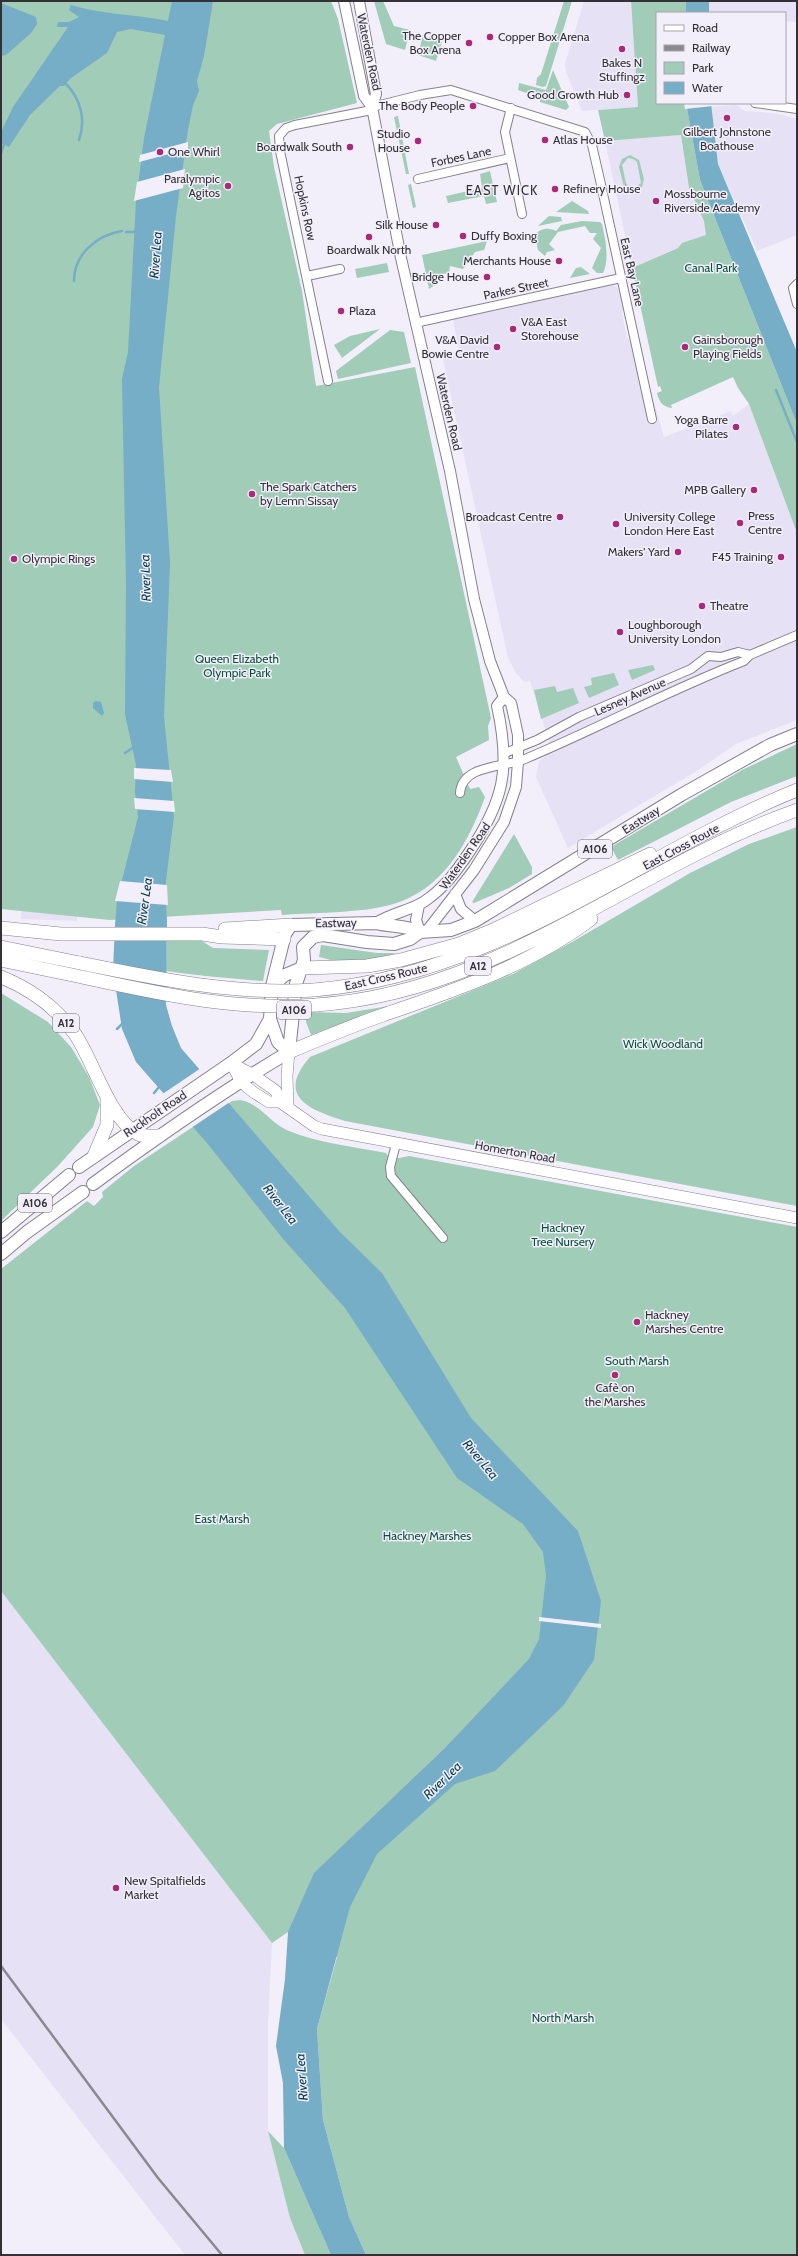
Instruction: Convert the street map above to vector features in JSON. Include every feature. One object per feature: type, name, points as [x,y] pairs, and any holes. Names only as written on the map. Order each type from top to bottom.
[{"type":"highway","name":"East Cross Route","points":[[1,946],[164,980],[216,988],[261,991],[314,990],[392,978],[459,958],[560,912],[692,840],[797,790]]},
{"type":"highway","name":"East Cross Route","points":[[1,960],[169,995],[223,1003],[281,1007],[316,1005],[375,998],[442,980],[503,956],[725,839],[797,810]]},
{"type":"highway","name":"A12","points":[[302,968],[367,966],[401,960],[459,944],[493,930],[657,851],[692,840]]},
{"type":"highway","name":"A12","points":[[289,1052],[374,1018],[462,988],[506,969],[584,924],[628,891]]},
{"type":"highway","points":[[202,934],[222,930],[291,925]]},
{"type":"highway","points":[[1,928],[91,935],[202,934],[222,937],[284,939]]},
{"type":"highway","name":"A12","points":[[1,977],[38,996],[60,1016],[78,1040],[121,1120],[131,1130]]},
{"type":"highway","name":"A12","points":[[94,1156],[107,1125],[108,1107],[106,1094]]},
{"type":"highway","points":[[131,1130],[148,1137],[159,1136]]},
{"type":"main road","name":"Eastway","points":[[291,925],[376,923],[412,928],[423,932],[451,930],[475,921],[681,795],[770,745],[797,734]]},
{"type":"main road","name":"A106","points":[[289,1052],[278,1042],[270,1020],[272,986],[284,939],[291,925]]},
{"type":"main road","name":"Eastway","points":[[303,950],[304,946],[313,937],[323,935],[386,944],[410,939],[423,932]]},
{"type":"main road","points":[[284,939],[303,950]]},
{"type":"main road","name":"A106","points":[[289,1052],[296,984],[304,960],[303,950]]},
{"type":"main road","name":"A106","points":[[272,986],[280,978],[302,968]]},
{"type":"main road","name":"A106","points":[[231,1063],[256,1044],[270,1020]]},
{"type":"main road","points":[[231,1063],[241,1082],[289,1052]]},
{"type":"main road","points":[[284,1104],[289,1052]]},
{"type":"main road","points":[[231,1063],[252,1074],[276,1091],[284,1104]]},
{"type":"main road","name":"Ruckholt Road","points":[[79,1167],[160,1110],[231,1063]]},
{"type":"main road","name":"Ruckholt Road","points":[[93,1184],[173,1126],[241,1082]]},
{"type":"main road","name":"Homerton Road","points":[[241,1082],[269,1102],[284,1104],[314,1126],[322,1129],[797,1218]]},
{"type":"main road","name":"A106","points":[[1,1232],[69,1175]]},
{"type":"main road","name":"A106","points":[[1,1254],[27,1232],[82,1192]]},
{"type":"street","name":"Waterden Road","points":[[344,1],[364,96],[372,109],[415,323],[450,471],[474,599],[486,648],[504,697],[511,703],[518,747],[518,762],[514,794],[504,822],[494,842],[455,894],[423,932]]},
{"type":"street","name":"Waterden Road","points":[[359,1],[376,94],[372,109]]},
{"type":"street","points":[[372,109],[420,95],[451,90],[511,108],[505,130],[522,214]]},
{"type":"street","points":[[762,104],[797,109]]},
{"type":"street","name":"East Bay Lane","points":[[511,108],[585,132],[592,146],[652,419]]},
{"type":"street","name":"Hopkins Row","points":[[328,381],[280,151],[279,136],[286,128],[295,125],[372,109]]},
{"type":"street","name":"Forbes Lane","points":[[418,178],[510,158]]},
{"type":"street","points":[[307,276],[340,269]]},
{"type":"street","name":"Parkes Street","points":[[415,323],[621,278]]},
{"type":"street","points":[[797,284],[792,291],[797,304]]},
{"type":"street","name":"Lesney Avenue","points":[[460,793],[461,785],[476,771],[483,768],[504,766],[518,762],[634,708],[744,661],[750,655],[797,635]]},
{"type":"street","name":"Lesney Avenue","points":[[505,753],[537,740],[579,717],[691,669],[708,656],[721,657],[738,652],[750,655]]},
{"type":"street","name":"Waterden Road","points":[[376,923],[419,905],[441,890],[459,870],[483,832],[497,801],[504,766],[505,753],[497,706],[504,697]]},
{"type":"street","points":[[455,894],[461,909],[475,921]]},
{"type":"street","points":[[419,905],[416,920],[423,932]]},
{"type":"street","points":[[396,1144],[390,1167],[391,1176],[443,1238]]},
{"type":"shaded area","points":[[584,1],[631,1],[638,107],[582,111],[566,72],[565,64]]},
{"type":"shaded area","points":[[709,1],[797,1],[797,22],[786,21],[786,12],[709,12]]},
{"type":"shaded area","points":[[736,105],[745,111],[774,113],[797,119],[797,235],[757,251],[718,164],[711,107]]},
{"type":"shaded area","name":"Mossbourne Riverside Academy","points":[[681,135],[689,188],[704,221],[706,235],[632,268],[605,141]]},
{"type":"shaded area","points":[[611,284],[621,290],[624,308],[622,313],[627,338],[631,342],[650,389],[664,437],[731,411],[733,416],[749,404],[797,533],[797,720],[736,744],[695,772],[568,848],[536,777],[539,761],[552,751],[530,681],[524,682],[516,673],[508,658],[442,355],[459,351],[453,319]]},
{"type":"shaded area","points":[[21,895],[78,907],[77,921],[21,919]]},
{"type":"shaded area","name":"New Spitalfields Market","points":[[1,1591],[272,1943],[268,2023],[268,2131],[290,2218],[305,2255],[185,2255],[1,2019]]},
{"type":"green space","name":"Queen Elizabeth Olympic Park","points":[[1,1],[331,1],[338,19],[357,103],[277,124],[269,131],[274,167],[302,291],[316,386],[415,367],[491,718],[488,726],[489,740],[456,757],[470,789],[479,787],[485,797],[472,829],[464,844],[444,872],[418,893],[402,901],[375,908],[343,912],[282,915],[281,910],[110,920],[1,909]]},
{"type":"green space","points":[[374,1],[383,1],[394,26],[410,30],[405,50],[386,44]]},
{"type":"green space","points":[[564,1],[572,1],[546,86],[543,87],[536,85],[537,78],[541,74]]},
{"type":"green space","name":"Canal Park","points":[[631,1],[686,1],[686,12],[656,12],[656,104],[686,104],[700,180],[797,424],[797,533],[749,404],[738,388],[733,377],[671,405],[672,408],[663,405],[658,396],[657,393],[662,391],[660,386],[658,387],[632,268],[678,248],[682,243],[706,235],[704,221],[689,188],[681,135],[605,141],[598,110],[638,107]]},
{"type":"green space","points":[[423,35],[442,42],[436,61],[418,55]]},
{"type":"green space","points":[[553,70],[569,107],[566,110],[540,102],[540,98],[518,90],[519,83],[546,90]]},
{"type":"green space","points":[[398,116],[409,174],[406,174],[394,117]]},
{"type":"green space","points":[[630,155],[639,160],[644,179],[642,187],[636,191],[631,191],[624,187],[619,167],[622,159]],"holes":[[[628,158],[637,162],[641,183],[635,188],[629,188],[626,183],[622,165]]]},
{"type":"green space","points":[[490,171],[497,202],[486,204],[484,196],[448,203],[446,196],[482,188],[480,174]]},
{"type":"green space","points":[[411,184],[416,207],[413,208],[408,185]]},
{"type":"green space","points":[[572,201],[588,211],[589,214],[556,212]]},
{"type":"green space","points":[[549,216],[561,217],[562,221],[538,226]]},
{"type":"green space","points":[[582,221],[600,222],[602,224],[607,255],[603,273],[597,273],[592,268],[601,248],[593,239],[597,233],[590,233],[585,226],[558,232],[549,244],[555,250],[547,252],[545,256],[538,250],[535,235],[539,231],[548,229],[556,231],[561,225]]},
{"type":"green space","points":[[487,241],[484,250],[475,252],[463,269],[450,266],[449,273],[441,274],[439,282],[429,289],[422,255]]},
{"type":"green space","points":[[387,263],[389,272],[357,278],[355,269]]},
{"type":"green space","points":[[581,267],[590,274],[570,278],[576,268]]},
{"type":"green space","points":[[380,329],[342,358],[334,345],[350,336]]},
{"type":"green space","points":[[390,330],[404,332],[411,363],[338,379],[336,371]]},
{"type":"green space","points":[[653,665],[655,670],[632,680],[628,670]]},
{"type":"green space","points":[[614,673],[619,685],[589,698],[584,687],[592,685],[591,678]]},
{"type":"green space","points":[[555,686],[557,692],[573,688],[579,703],[541,719],[534,690]]},
{"type":"green space","points":[[797,744],[797,776],[731,802],[618,860],[611,847],[742,770]]},
{"type":"green space","name":"Wick Woodland","points":[[797,827],[797,1206],[345,1121],[320,1112],[309,1106],[301,1100],[296,1092],[296,1082],[300,1071],[310,1057],[513,974],[572,942],[690,873],[749,844]]},
{"type":"green space","points":[[514,834],[532,867],[532,874],[509,888],[474,903],[472,902]]},
{"type":"green space","points":[[167,941],[202,941],[213,948],[269,950],[263,981],[202,976],[166,971]]},
{"type":"green space","points":[[321,945],[377,953],[396,953],[374,960],[331,963],[331,960],[319,957]]},
{"type":"green space","points":[[1,993],[48,1022],[71,1047],[89,1077],[100,1105],[93,1127],[58,1166],[1,1221]]},
{"type":"green space","points":[[389,1006],[311,1035],[306,1022],[307,1012],[346,1013]]},
{"type":"green space","name":"Hackney Marshes","points":[[240,1100],[254,1105],[277,1124],[289,1131],[325,1142],[386,1153],[388,1156],[399,1158],[409,1156],[797,1227],[797,2255],[366,2255],[349,2217],[323,2120],[317,2029],[337,1957],[288,1932],[272,1943],[1,1591],[1,1269],[87,1201],[94,1206],[103,1197],[102,1192],[134,1166],[232,1101]]},
{"type":"green space","points":[[268,2131],[284,2148],[331,2255],[305,2255],[290,2218]]},
{"type":"water","name":"River Lea","points":[[172,1],[213,1],[204,56],[197,81],[199,91],[193,105],[188,130],[176,216],[159,387],[170,563],[164,716],[174,816],[165,889],[167,920],[166,1005],[172,1026],[181,1048],[339,1231],[382,1273],[471,1418],[578,1531],[601,1601],[594,1660],[563,1706],[495,1771],[455,1784],[377,1854],[350,1907],[317,2029],[323,2120],[349,2217],[366,2255],[331,2255],[284,2148],[283,2083],[276,2046],[285,1979],[288,1932],[314,1873],[445,1748],[529,1659],[539,1639],[546,1576],[543,1552],[523,1524],[457,1478],[345,1308],[284,1240],[207,1143],[136,1062],[122,1029],[113,970],[115,925],[117,900],[138,817],[135,791],[136,765],[125,714],[126,585],[122,379],[128,352],[136,201],[144,138],[165,35],[131,29],[117,32],[107,53],[71,78],[64,86],[60,86],[30,115],[9,147],[1,143],[1,132],[13,107],[68,27],[57,27],[58,22],[69,22],[79,17],[69,10],[71,5],[107,13],[168,21]]},
{"type":"water","points":[[686,1],[709,1],[709,12],[686,12]]},
{"type":"water","points":[[1,3],[36,17],[37,24],[31,33],[6,55],[1,56]]},
{"type":"water","points":[[686,104],[711,104],[718,164],[797,352],[797,424],[700,180]]},
{"type":"water","points":[[96,701],[101,702],[104,713],[102,716],[93,708],[93,703]]},
{"type":"pier","points":[[684,104],[713,104],[713,106],[685,109]]},
{"type":"pier","points":[[188,142],[188,149],[139,162],[140,155]]},
{"type":"pier","points":[[185,169],[183,188],[134,201],[137,182]]},
{"type":"pier","points":[[134,768],[171,770],[173,782],[134,779]]},
{"type":"pier","points":[[134,798],[174,801],[175,812],[135,809]]},
{"type":"pier","points":[[120,881],[167,885],[168,905],[115,901]]},
{"type":"pier","points":[[201,1068],[230,1102],[191,1128],[161,1095]]},
{"type":"pier","points":[[539,1617],[601,1624],[601,1628],[539,1621]]},
{"type":"waterway","points":[[66,84],[75,96],[81,110],[82,125],[79,140]]},
{"type":"waterway","points":[[1,153],[5,142]]},
{"type":"waterway","points":[[74,281],[78,262],[89,247],[104,237],[122,231]]},
{"type":"waterway","points":[[126,232],[137,232]]},
{"type":"waterway","points":[[776,390],[797,442]]},
{"type":"waterway","points":[[125,753],[134,747]]},
{"type":"waterway","points":[[117,1029],[122,1024]]},
{"type":"waterway","points":[[154,1093],[159,1087]]},
{"type":"railway","points":[[1,1966],[158,2178],[222,2255]]},
{"type":"place","name":"Copper Box Arena","points":[[490,37]]},
{"type":"place","name":"The Copper Box Arena","points":[[469,43]]},
{"type":"place","name":"Bakes N Stuffingz","points":[[622,49]]},
{"type":"place","name":"Good Growth Hub","points":[[627,95]]},
{"type":"place","name":"The Body People","points":[[473,106]]},
{"type":"place","name":"Gilbert Johnstone Boathouse","points":[[727,118]]},
{"type":"place","name":"Atlas House","points":[[545,140]]},
{"type":"place","name":"Studio House","points":[[418,141]]},
{"type":"place","name":"Boardwalk South","points":[[350,147]]},
{"type":"place","name":"One Whirl","points":[[160,152]]},
{"type":"place","name":"Paralympic Agitos","points":[[228,186]]},
{"type":"place","name":"Refinery House","points":[[555,189]]},
{"type":"place","name":"Mossbourne Riverside Academy","points":[[656,201]]},
{"type":"place","name":"Silk House","points":[[436,225]]},
{"type":"place","name":"Duffy Boxing","points":[[463,236]]},
{"type":"place","name":"Boardwalk North","points":[[369,237]]},
{"type":"place","name":"Merchants House","points":[[559,261]]},
{"type":"place","name":"Bridge House","points":[[487,277]]},
{"type":"place","name":"Plaza","points":[[341,311]]},
{"type":"place","name":"V&A East Storehouse","points":[[513,329]]},
{"type":"place","name":"V&A David Bowie Centre","points":[[497,347]]},
{"type":"place","name":"Gainsborough Playing Fields","points":[[685,347]]},
{"type":"place","name":"Yoga Barre Pilates","points":[[736,427]]},
{"type":"place","name":"MPB Gallery","points":[[754,490]]},
{"type":"place","name":"The Spark Catchers by Lemn Sissay","points":[[252,494]]},
{"type":"place","name":"Broadcast Centre","points":[[560,517]]},
{"type":"place","name":"Press Centre","points":[[740,523]]},
{"type":"place","name":"University College London Here East","points":[[616,524]]},
{"type":"place","name":"Makers' Yard","points":[[678,552]]},
{"type":"place","name":"F45 Training","points":[[781,557]]},
{"type":"place","name":"Olympic Rings","points":[[14,559]]},
{"type":"place","name":"Theatre","points":[[702,606]]},
{"type":"place","name":"Loughborough University London","points":[[620,632]]},
{"type":"place","name":"Hackney Marshes Centre","points":[[637,1322]]},
{"type":"place","name":"Cafè on the Marshes","points":[[615,1375]]},
{"type":"place","name":"New Spitalfields Market","points":[[116,1888]]},
{"type":"district","name":"EAST WICK","points":[[502,190]]},
{"type":"park label","name":"Hackney Tree Nursery","points":[[563,1235]]},
{"type":"park label","name":"South Marsh","points":[[637,1361]]},
{"type":"park label","name":"East Marsh","points":[[222,1519]]},
{"type":"park label","name":"North Marsh","points":[[563,2018]]}]
